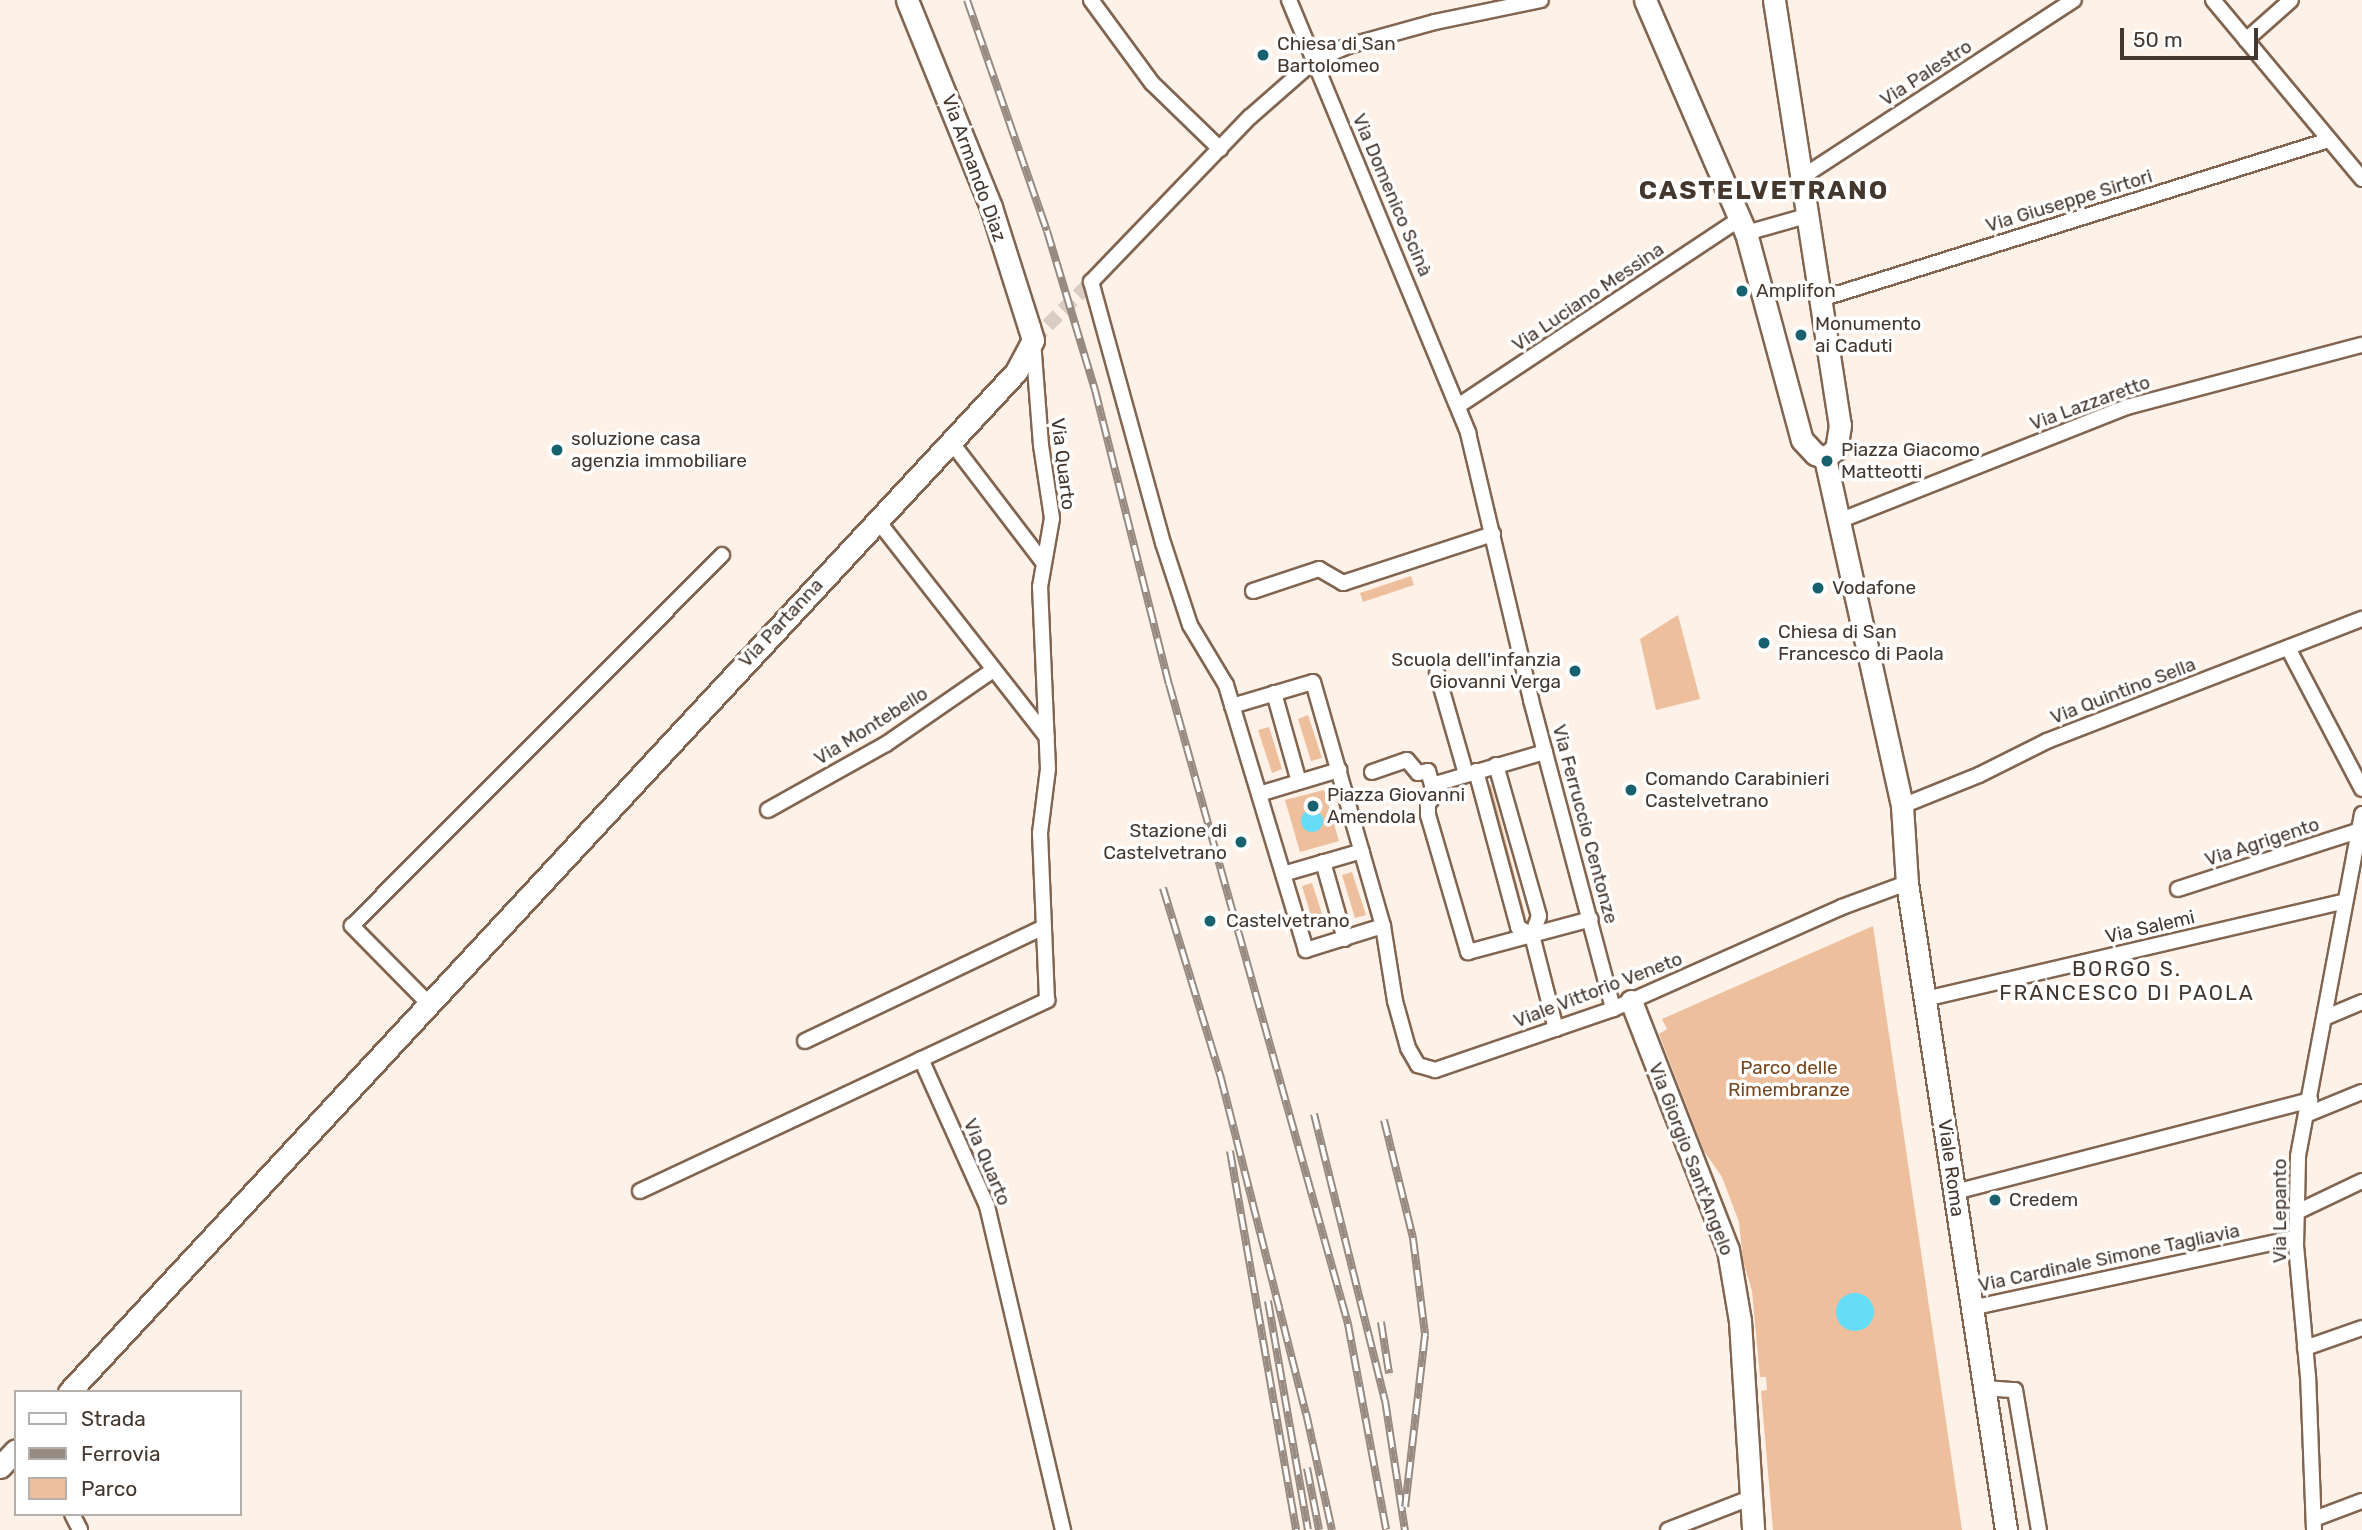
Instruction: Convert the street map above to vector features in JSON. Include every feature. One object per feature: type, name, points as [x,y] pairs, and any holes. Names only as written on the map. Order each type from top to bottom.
[{"type":"street","name":"Via Armando Diaz","points":[[907,0],[991,207],[1033,340]]},
{"type":"street","points":[[1091,0],[1152,83],[1220,149]]},
{"type":"street","name":"Via Domenico Scinà","points":[[1289,0],[1458,406]]},
{"type":"street","points":[[1232,706],[1313,682],[1383,926],[1306,950],[1232,706],[1226,685],[1190,625],[1163,543],[1091,282],[1250,117],[1315,60],[1348,47],[1435,22],[1541,0]]},
{"type":"street","points":[[1645,0],[1743,226],[1802,440],[1815,454],[1825,458]]},
{"type":"street","points":[[1773,0],[1799,179],[1840,425],[1836,449],[1825,458]]},
{"type":"street","name":"Via Palestro","points":[[1799,179],[2074,0]]},
{"type":"street","points":[[2213,0],[2362,179]]},
{"type":"street","points":[[2246,40],[2291,0]]},
{"type":"street","name":"Via Giuseppe Sirtori","points":[[1821,299],[2329,140]]},
{"type":"street","points":[[1743,226],[1806,216]]},
{"type":"street","name":"Via Luciano Messina","points":[[1458,406],[1743,226]]},
{"type":"street","name":"Via Partanna","points":[[71,1390],[952,443],[1016,372],[1033,340]]},
{"type":"street","name":"Via Quarto","points":[[1033,340],[1036,394],[1052,517],[1040,587],[1048,769],[1040,833],[1047,1000],[921,1059],[987,1206],[1063,1530]]},
{"type":"street","name":"Via Lazzaretto","points":[[1839,521],[2127,407],[2362,345]]},
{"type":"street","name":"Via Ferruccio Centonze","points":[[1458,406],[1468,433],[1545,752],[1591,919],[1622,1005]]},
{"type":"street","points":[[952,443],[1043,562]]},
{"type":"street","points":[[1825,458],[1902,806]]},
{"type":"street","points":[[878,521],[992,671],[1047,737]]},
{"type":"street","points":[[1253,591],[1320,569],[1343,583],[1493,534]]},
{"type":"street","points":[[429,1004],[352,926],[722,555]]},
{"type":"street","name":"Via Quintino Sella","points":[[1902,806],[1979,775],[2046,741],[2362,619]]},
{"type":"street","points":[[2288,649],[2362,789]]},
{"type":"street","name":"Via Montebello","points":[[768,810],[886,744],[992,671]]},
{"type":"street","points":[[1437,673],[1518,927],[1532,934]]},
{"type":"street","points":[[1274,694],[1299,782]]},
{"type":"street","points":[[1432,785],[1545,752]]},
{"type":"street","points":[[1372,772],[1407,760],[1418,773],[1428,771],[1435,795],[1428,804],[1428,815],[1468,952],[1591,919]]},
{"type":"street","points":[[1496,765],[1539,916],[1532,934],[1556,1029]]},
{"type":"street","points":[[1259,794],[1339,770]]},
{"type":"street","name":"Viale Roma","points":[[1902,806],[1907,883],[2006,1530]]},
{"type":"street","name":"Via Lepanto","points":[[2314,1524],[2296,1238],[2298,1156],[2309,1107],[2343,902],[2362,814]]},
{"type":"street","name":"Via Agrigento","points":[[2178,889],[2358,831]]},
{"type":"street","points":[[1283,874],[1362,851]]},
{"type":"street","points":[[1323,862],[1345,939]]},
{"type":"street","name":"Viale Vittorio Veneto","points":[[1383,926],[1395,1001],[1408,1048],[1418,1065],[1435,1070],[1622,1005],[1842,907],[1907,883]]},
{"type":"street","name":"Via Salemi","points":[[1925,999],[2343,902]]},
{"type":"street","points":[[805,1041],[1042,928]]},
{"type":"street","points":[[2324,1018],[2362,1002]]},
{"type":"street","name":"Via Giorgio Sant'Angelo","points":[[1622,1005],[1728,1250],[1741,1321],[1753,1530]]},
{"type":"street","points":[[640,1191],[921,1059]]},
{"type":"street","points":[[1955,1192],[2362,1092]]},
{"type":"street","points":[[2297,1212],[2362,1181]]},
{"type":"street","name":"Via Cardinale Simone Tagliavia","points":[[1971,1308],[2296,1238]]},
{"type":"street","points":[[2305,1349],[2362,1328]]},
{"type":"street","points":[[1984,1388],[2015,1390],[2039,1530]]},
{"type":"street","points":[[0,1467],[14,1452]]},
{"type":"street","points":[[1668,1530],[1750,1498]]},
{"type":"street","points":[[2314,1524],[2362,1501]]},
{"type":"green space","points":[[1411,576],[1414,585],[1363,602],[1360,593]]},
{"type":"green space","points":[[1678,615],[1700,699],[1656,710],[1640,639]]},
{"type":"green space","points":[[1308,715],[1322,758],[1311,761],[1298,719]]},
{"type":"green space","points":[[1269,727],[1282,769],[1272,773],[1258,730]]},
{"type":"green space","points":[[1491,785],[1526,918],[1523,919],[1488,786]]},
{"type":"green space","points":[[1324,790],[1339,841],[1300,852],[1285,800]]},
{"type":"green space","points":[[1352,872],[1366,915],[1355,918],[1342,875]]},
{"type":"green space","points":[[1312,883],[1326,926],[1315,929],[1302,886]]},
{"type":"green space","name":"Parco delle Rimembranze","points":[[1873,926],[1962,1530],[1773,1530],[1761,1391],[1767,1390],[1766,1377],[1760,1377],[1752,1291],[1743,1261],[1739,1222],[1722,1177],[1704,1151],[1659,1034],[1667,1029],[1662,1019]]},
{"type":"water","points":[[1312,810],[1320,813],[1323,821],[1320,829],[1312,832],[1304,829],[1301,821],[1304,813]]},
{"type":"water","points":[[1855,1293],[1868,1299],[1874,1312],[1868,1325],[1855,1331],[1842,1325],[1836,1312],[1842,1299]]},
{"type":"tunnel","points":[[1033,340],[1091,282]]},
{"type":"railway","points":[[967,0],[1047,231],[1095,390],[1169,684],[1348,1324],[1386,1530]]},
{"type":"railway","points":[[1163,888],[1221,1078],[1306,1413],[1332,1530]]},
{"type":"railway","points":[[1314,1114],[1385,1400],[1405,1530]]},
{"type":"railway","points":[[1384,1120],[1413,1238],[1425,1335],[1405,1507]]},
{"type":"railway","points":[[1230,1151],[1296,1530]]},
{"type":"railway","points":[[1268,1301],[1308,1530]]},
{"type":"railway","points":[[1381,1322],[1389,1373]]},
{"type":"railway","points":[[1307,1468],[1319,1530]]},
{"type":"place","name":"Chiesa di San Bartolomeo","points":[[1263,55]]},
{"type":"place","name":"Amplifon","points":[[1742,291]]},
{"type":"place","name":"Monumento ai Caduti","points":[[1801,335]]},
{"type":"place","name":"soluzione casa agenzia immobiliare","points":[[557,450]]},
{"type":"place","name":"Piazza Giacomo Matteotti","points":[[1827,461]]},
{"type":"place","name":"Vodafone","points":[[1818,588]]},
{"type":"place","name":"Chiesa di San Francesco di Paola","points":[[1764,643]]},
{"type":"place","name":"Scuola dell'infanzia Giovanni Verga","points":[[1575,671]]},
{"type":"place","name":"Comando Carabinieri Castelvetrano","points":[[1631,790]]},
{"type":"place","name":"Piazza Giovanni Amendola","points":[[1313,806]]},
{"type":"place","name":"Stazione di Castelvetrano","points":[[1241,842]]},
{"type":"place","name":"Castelvetrano","points":[[1210,921]]},
{"type":"place","name":"Credem","points":[[1995,1200]]},
{"type":"district","name":"CASTELVETRANO","points":[[1764,191]]},
{"type":"district","name":"BORGO S. FRANCESCO DI PAOLA","points":[[2127,981]]}]
